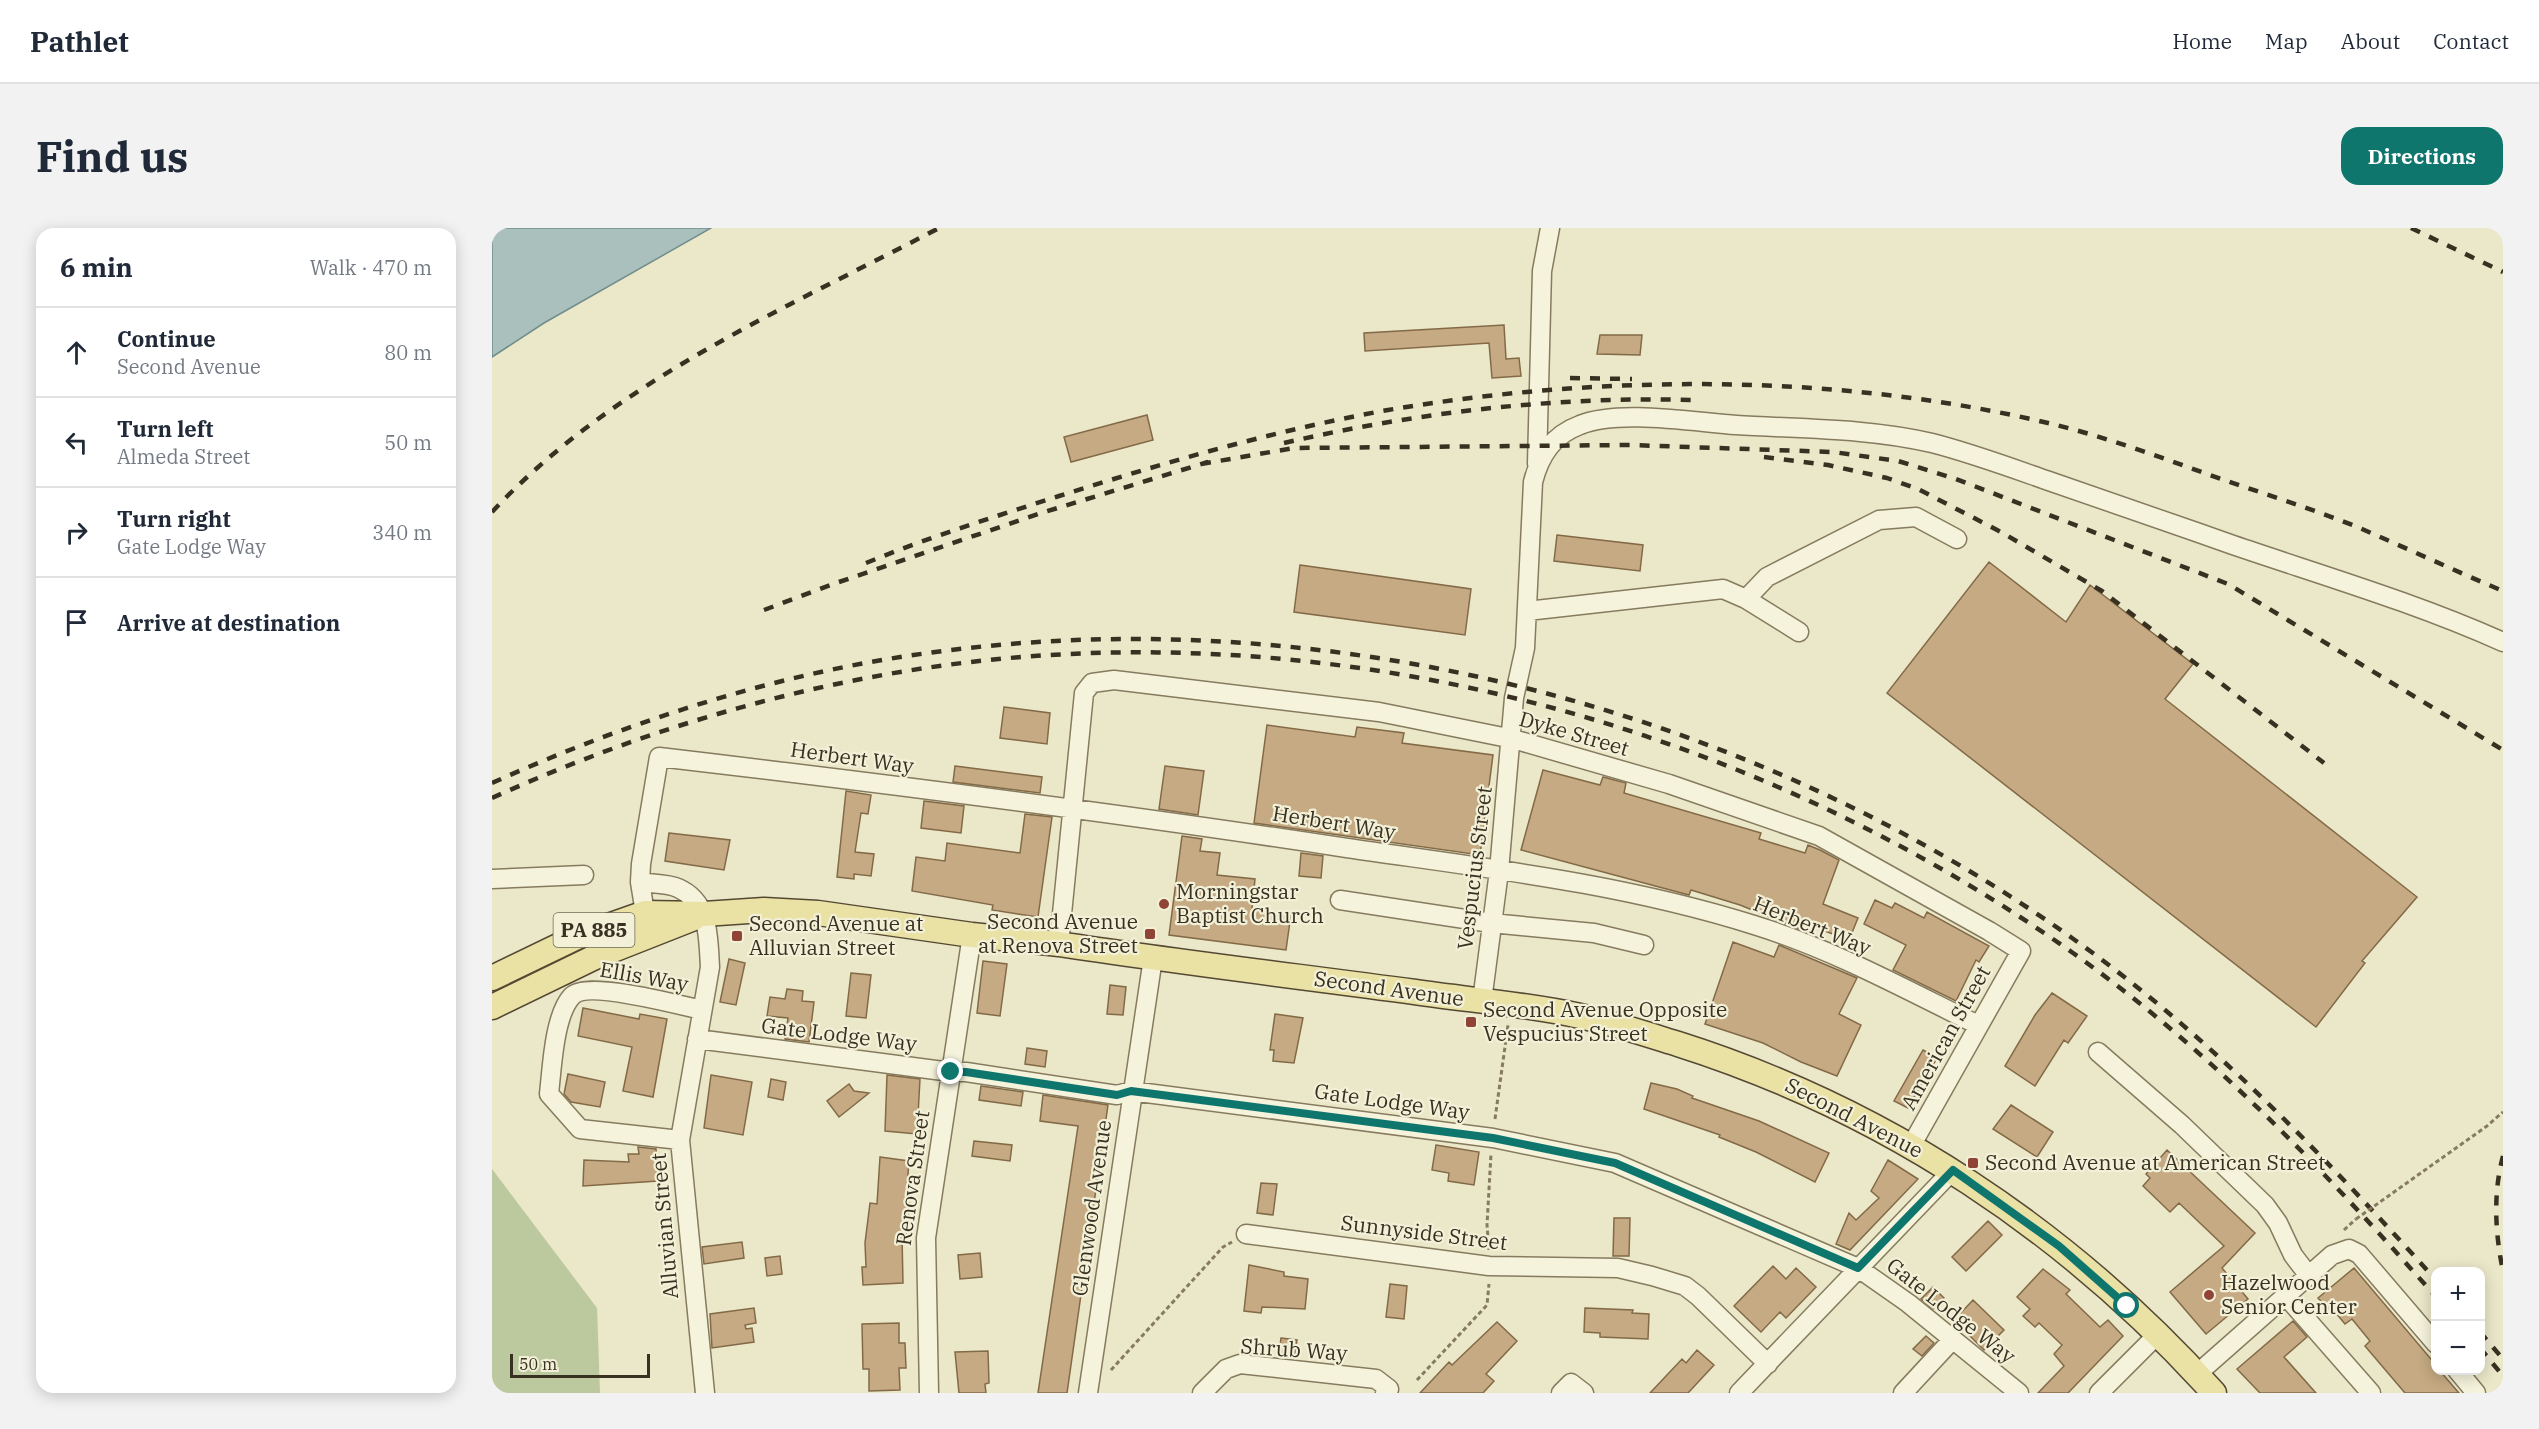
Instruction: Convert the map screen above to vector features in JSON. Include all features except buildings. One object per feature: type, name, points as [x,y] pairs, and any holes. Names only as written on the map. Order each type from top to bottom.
[{"type":"main road","name":"Second Avenue","points":[[492,978],[578,937],[645,913],[704,914],[764,910],[818,913],[972,935],[1059,944],[1579,1016],[1709,1054],[1792,1086],[1911,1146],[1953,1170],[2059,1246],[2158,1334],[2214,1393]]},
{"type":"main road","name":"Second Avenue","points":[[492,1007],[595,957],[704,914]]},
{"type":"street","name":"Vespucius Street","points":[[1482,1001],[1513,739],[1514,698],[1525,648],[1531,506],[1537,466],[1542,271],[1550,228]]},
{"type":"street","points":[[1537,466],[1555,440],[1569,430],[1582,423],[1611,419],[1655,419],[1815,428],[1902,437],[1948,447],[1999,463],[2408,604],[2503,642]]},
{"type":"street","points":[[1746,599],[1767,577],[1879,520],[1916,517],[1958,539]]},
{"type":"street","points":[[1527,610],[1723,589],[1746,599],[1799,632]]},
{"type":"street","name":"Dyke Street","points":[[1074,810],[1084,693],[1092,683],[1114,680],[1380,712],[1513,739],[1669,784],[1819,836],[2021,951]]},
{"type":"street","name":"Herbert Way","points":[[640,882],[659,757],[1205,826],[1558,877],[1627,890],[1758,926],[1897,985],[1978,1025]]},
{"type":"street","points":[[1059,944],[1074,810]]},
{"type":"street","points":[[492,879],[584,875]]},
{"type":"street","points":[[645,913],[640,882],[677,887],[693,898],[704,914]]},
{"type":"street","points":[[1340,900],[1491,923],[1594,933],[1644,945]]},
{"type":"street","name":"Alluvian Street","points":[[704,914],[710,967],[680,1140],[705,1393]]},
{"type":"street","name":"Renova Street","points":[[929,1393],[926,1238],[972,935]]},
{"type":"street","name":"American Street","points":[[1911,1146],[2021,951]]},
{"type":"street","name":"Glenwood Avenue","points":[[1088,1393],[1152,958]]},
{"type":"street","name":"Ellis Way","points":[[680,1140],[580,1129],[549,1094],[558,1029],[564,1010],[576,993],[598,990],[702,1010]]},
{"type":"street","name":"Gate Lodge Way","points":[[697,1039],[951,1072],[966,1072],[1117,1095],[1131,1091],[1493,1138],[1615,1163],[1858,1268],[1908,1303],[2019,1393]]},
{"type":"street","points":[[2098,1052],[2182,1125],[2265,1206],[2278,1223],[2293,1255],[2309,1276]]},
{"type":"street","points":[[1739,1393],[1953,1170]]},
{"type":"street","name":"Sunnyside Street","points":[[1246,1234],[1490,1266],[1618,1268],[1652,1276],[1684,1286],[1698,1296],[1768,1364]]},
{"type":"street","points":[[2197,1374],[2309,1276],[2345,1240],[2431,1338]]},
{"type":"street","points":[[2286,1296],[2371,1393]]},
{"type":"street","points":[[2099,1393],[2158,1334]]},
{"type":"street","points":[[1903,1393],[1953,1340]]},
{"type":"street","name":"Shrub Way","points":[[1202,1393],[1226,1369],[1240,1364],[1376,1379],[1387,1391]]},
{"type":"street","points":[[2460,1375],[2476,1393]]},
{"type":"street","points":[[1561,1393],[1571,1383],[1584,1393]]},
{"type":"path","points":[[1495,1122],[1508,1023]]},
{"type":"path","points":[[2345,1240],[2356,1220],[2503,1112]]},
{"type":"path","points":[[1490,1256],[1487,1225],[1492,1144]]},
{"type":"path","points":[[1111,1370],[1223,1247],[1246,1234]]},
{"type":"path","points":[[1417,1380],[1487,1305],[1490,1274]]},
{"type":"green space","points":[[492,1169],[597,1308],[600,1393],[492,1393]]},
{"type":"water","points":[[492,228],[711,228],[544,323],[492,357]]},
{"type":"railway","points":[[492,512],[540,466],[591,424],[646,386],[761,319],[939,228]]},
{"type":"railway","points":[[2411,228],[2503,272]]},
{"type":"railway","points":[[1570,378],[1632,379]]},
{"type":"railway","points":[[866,563],[962,528],[1140,471],[1263,437],[1346,418],[1469,398],[1552,390],[1635,385],[1719,384],[1803,387],[1886,395],[1968,407],[2069,428],[2337,519],[2503,591]]},
{"type":"railway","points":[[1284,443],[1385,423],[1488,408],[1592,401],[1695,400]]},
{"type":"railway","points":[[1201,464],[1294,448],[1631,445],[1833,452],[1898,461],[1956,479],[2228,584],[2503,750]]},
{"type":"railway","points":[[1764,457],[1828,465],[1887,478],[1918,489],[2001,532],[2102,591],[2324,763]]},
{"type":"railway","points":[[764,610],[1038,514],[1208,462]]},
{"type":"railway","points":[[492,783],[597,739],[706,702],[816,673],[928,653],[1078,640],[1228,642],[1378,658],[1527,688],[1672,732],[1812,788],[1946,857],[2072,938],[2122,975],[2218,1056],[2308,1143],[2431,1275]]},
{"type":"railway","points":[[492,798],[631,742],[774,699],[847,682],[994,659],[1069,654],[1202,654],[1335,665],[1466,687],[1596,720],[1722,764],[1844,817],[1961,881],[2073,953],[2123,990],[2219,1071],[2308,1158],[2431,1291]]},
{"type":"railway","points":[[2503,1156],[2496,1199],[2498,1242],[2503,1271]]},
{"type":"railway","points":[[2485,1338],[2503,1359]]},
{"type":"railway","points":[[2485,1354],[2503,1376]]},
{"type":"place","name":"Morningstar Baptist Church","points":[[1164,904]]},
{"type":"place","name":"Second Avenue at Renova Street","points":[[1150,934]]},
{"type":"place","name":"Second Avenue at Alluvian Street","points":[[737,936]]},
{"type":"place","name":"Second Avenue Opposite Vespucius Street","points":[[1471,1022]]},
{"type":"place","name":"Second Avenue at American Street","points":[[1973,1163]]},
{"type":"place","name":"Hazelwood Senior Center","points":[[2209,1295]]},
{"type":"route","points":[[951,1072],[966,1072],[1117,1095],[1131,1091],[1493,1138],[1615,1163],[1858,1268],[1953,1170],[2059,1246],[2127,1306]]}]
